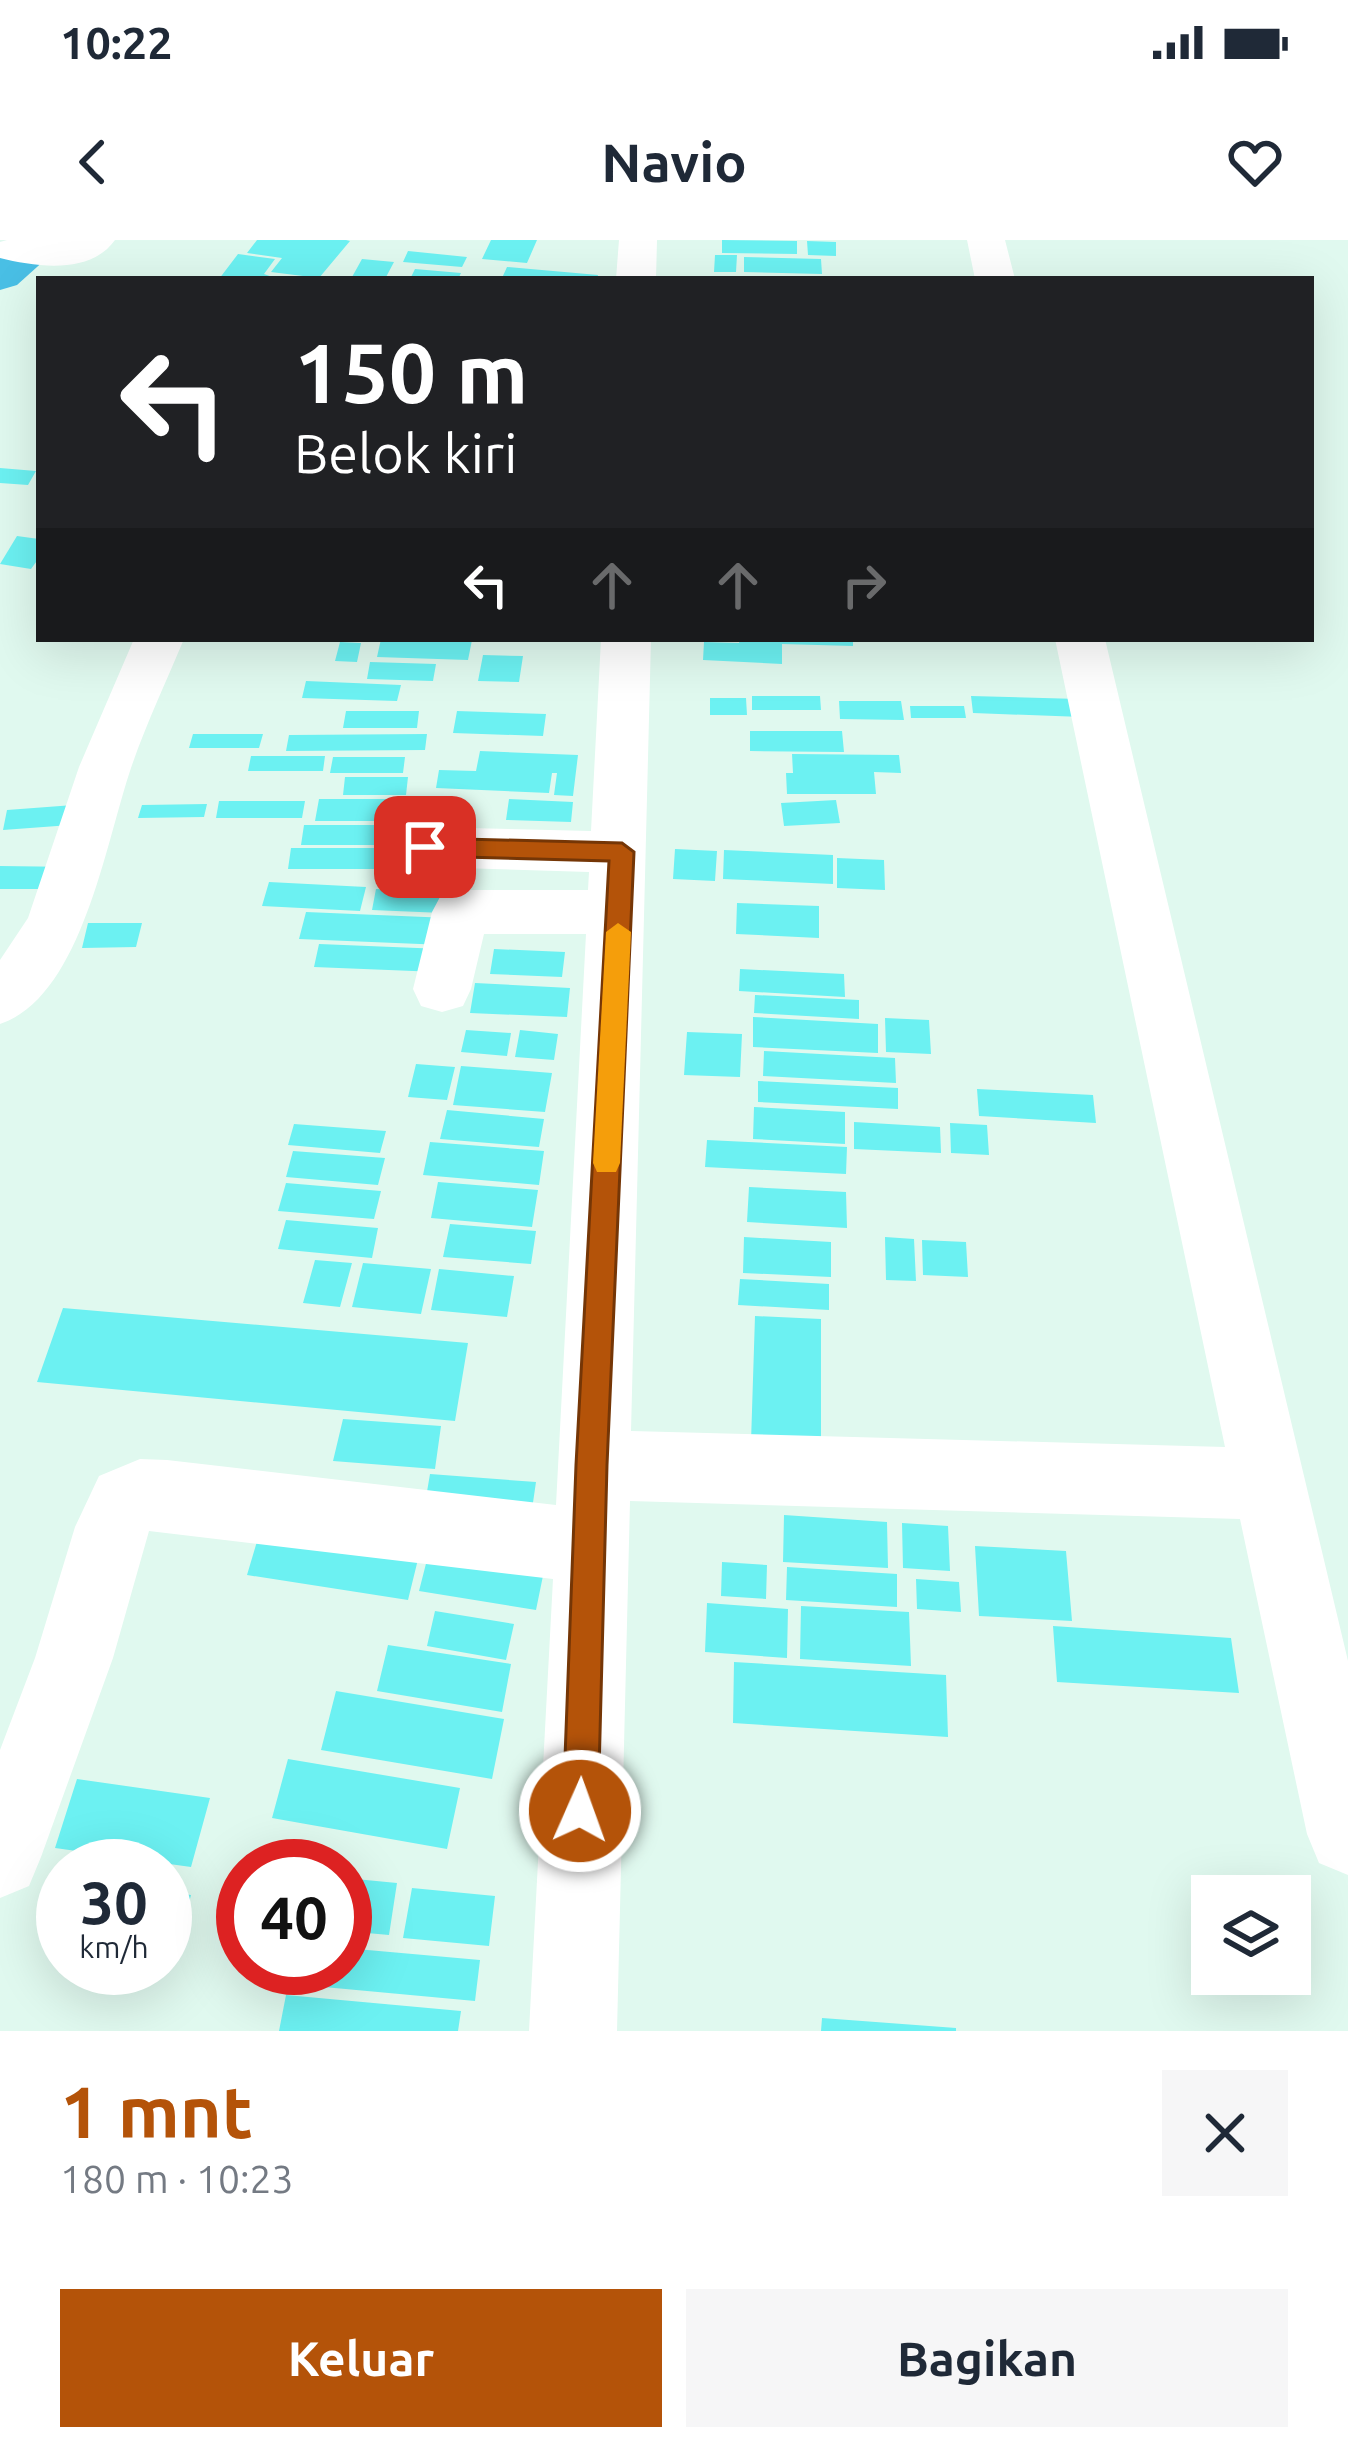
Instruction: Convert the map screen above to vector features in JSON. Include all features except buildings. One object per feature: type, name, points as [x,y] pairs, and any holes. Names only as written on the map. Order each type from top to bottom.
[{"type":"street","points":[[636,276],[638,240]]},
{"type":"street","points":[[986,240],[994,276]]},
{"type":"street","points":[[16,250],[82,247]]},
{"type":"street","points":[[0,1000],[32,963],[63,907],[104,769],[158,642]]},
{"type":"street","points":[[573,2031],[626,642]]},
{"type":"street","points":[[1080,642],[1348,1834]]},
{"type":"street","points":[[425,847],[620,882]]},
{"type":"street","points":[[442,989],[460,912],[620,882]]},
{"type":"street","points":[[591,1465],[1272,1484]]},
{"type":"street","points":[[0,1857],[74,1658],[112,1527],[125,1501],[140,1495],[167,1496],[589,1546]]},
{"type":"waterway","points":[[0,275],[43,240]]},
{"type":"slow traffic","points":[[606,1163],[618,932]]},
{"type":"route","points":[[425,847],[622,852],[591,1465],[580,1811]]}]
